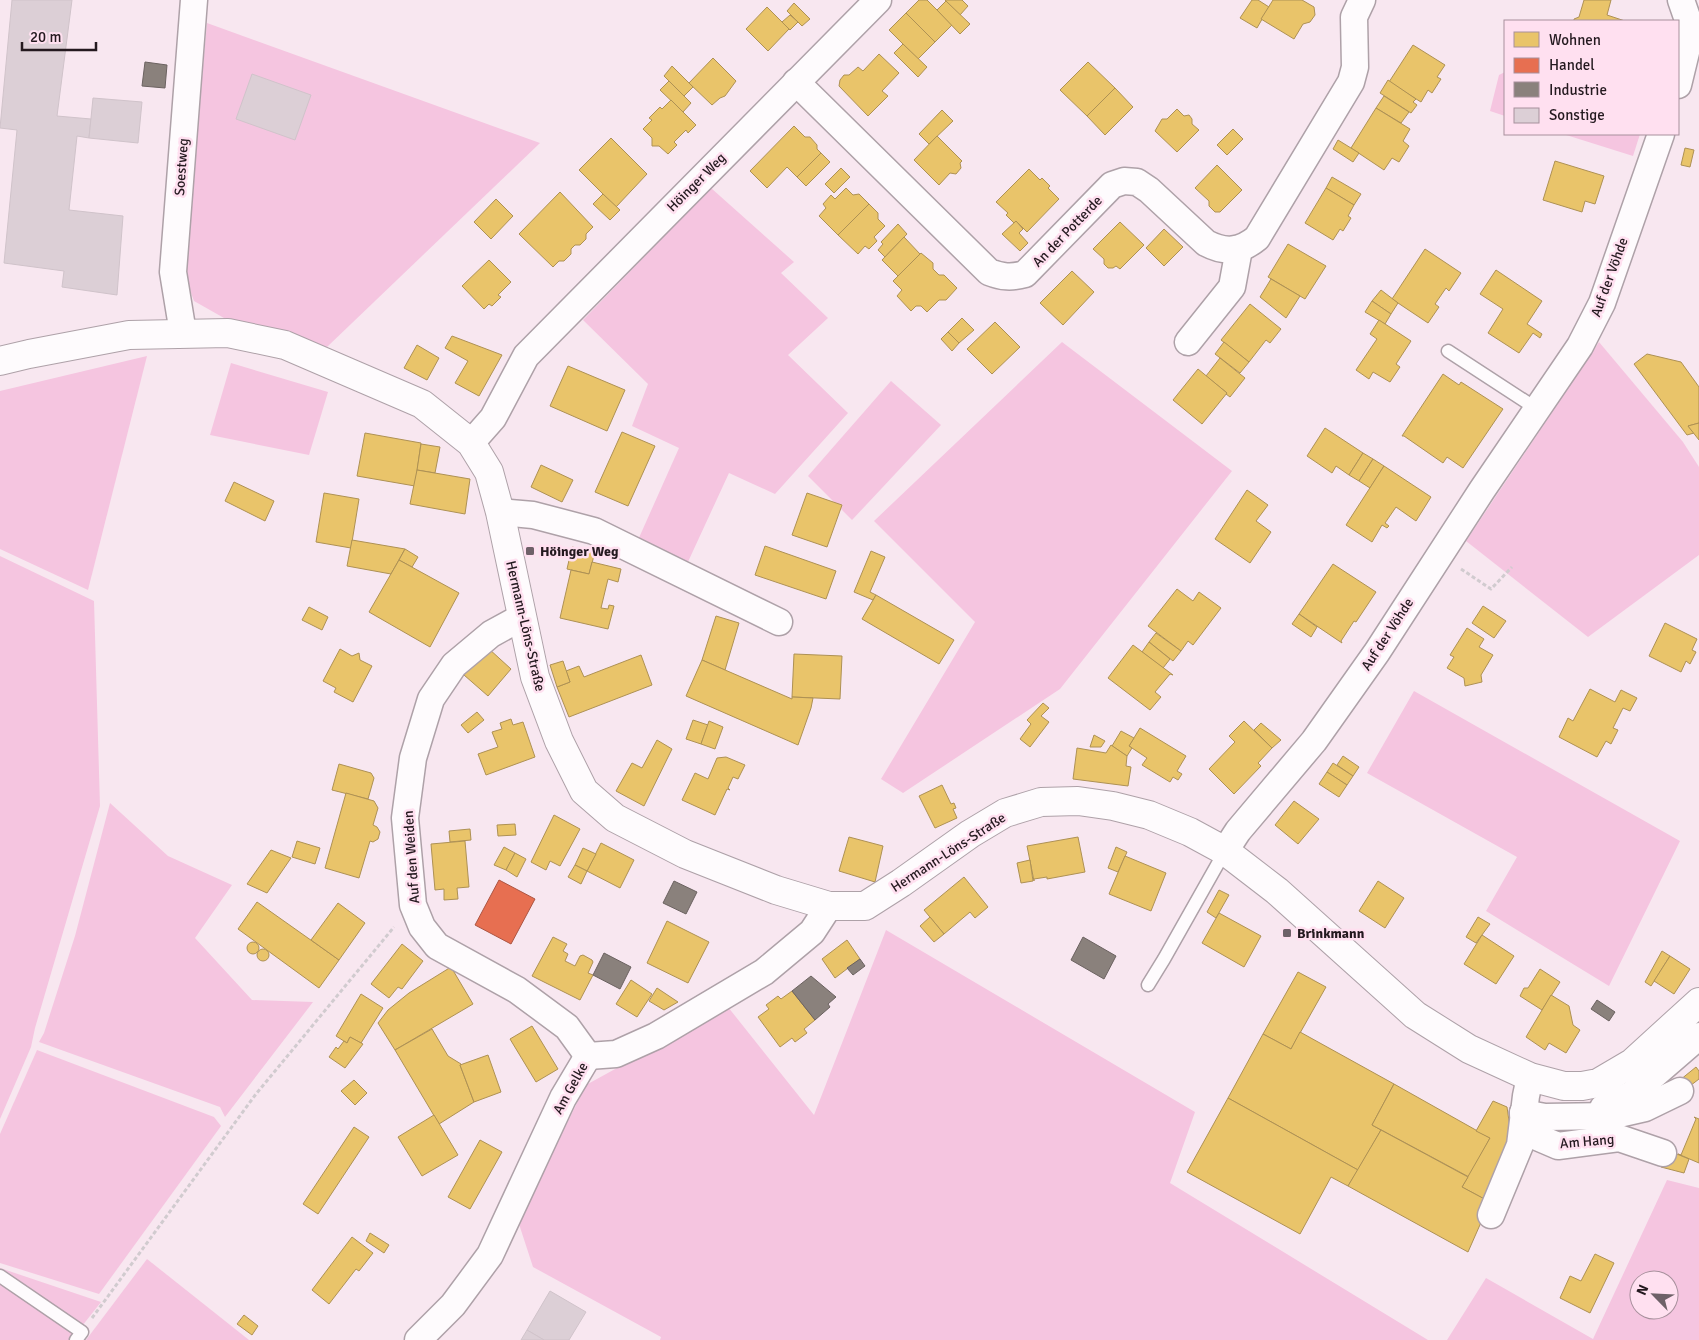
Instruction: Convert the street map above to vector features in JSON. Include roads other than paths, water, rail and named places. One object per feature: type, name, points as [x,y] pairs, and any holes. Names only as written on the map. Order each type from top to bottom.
[{"type":"street","name":"Soestweg","points":[[183,333],[173,272],[194,0]]},
{"type":"street","name":"Höinger Weg","points":[[471,443],[493,418],[526,356],[878,0]]},
{"type":"street","points":[[1679,81],[1688,44],[1689,30],[1689,23],[1681,0]]},
{"type":"street","points":[[1188,342],[1232,287],[1239,249],[1249,245],[1257,238],[1351,82],[1355,67],[1354,18],[1357,2]]},
{"type":"street","name":"An der Potterde","points":[[796,82],[989,272],[1001,277],[1014,277],[1025,274],[1112,185],[1124,180],[1137,182],[1149,190],[1206,243],[1217,249],[1239,249]]},
{"type":"street","name":"Auf der Vöhde","points":[[1226,851],[1238,831],[1314,741],[1376,652],[1580,346],[1602,303],[1661,135]]},
{"type":"street","name":"Hermann-Löns-Straße","points":[[0,361],[129,335],[228,333],[285,345],[422,404],[471,443],[489,472],[500,512],[535,677],[559,741],[584,790],[614,818],[685,854],[776,890],[829,906],[865,906],[902,883],[970,834],[1005,812],[1040,802],[1078,801],[1113,806],[1150,815],[1190,832],[1226,851],[1277,891],[1415,1015],[1469,1049],[1530,1078],[1564,1086],[1582,1086],[1598,1083],[1632,1063],[1699,1002]]},
{"type":"street","points":[[500,512],[533,515],[594,531],[779,622]]},
{"type":"street","name":"Auf den Weiden","points":[[522,618],[491,634],[454,665],[431,699],[412,758],[405,818],[413,905],[422,927],[437,946],[517,990],[567,1027],[588,1056]]},
{"type":"street","name":"Am Gelke","points":[[418,1340],[453,1305],[490,1255],[563,1098],[588,1056],[616,1054],[656,1036],[764,972],[812,932],[829,906]]},
{"type":"street","name":"Am Hang","points":[[1589,1116],[1632,1094],[1699,1036]]},
{"type":"street","points":[[1491,1215],[1520,1145],[1530,1078]]},
{"type":"street","name":"Am Hang","points":[[1524,1113],[1545,1117],[1610,1116],[1645,1108],[1680,1091]]},
{"type":"street","name":"Am Hang","points":[[1524,1113],[1536,1137],[1558,1146],[1619,1138],[1663,1153]]},
{"type":"lane","points":[[1448,351],[1537,409]]},
{"type":"lane","points":[[1148,985],[1226,851]]},
{"type":"lane","points":[[0,1276],[79,1336]]},
{"type":"place","name":"Höinger Weg","points":[[530,551]]},
{"type":"place","name":"Brinkmann","points":[[1287,933]]}]
